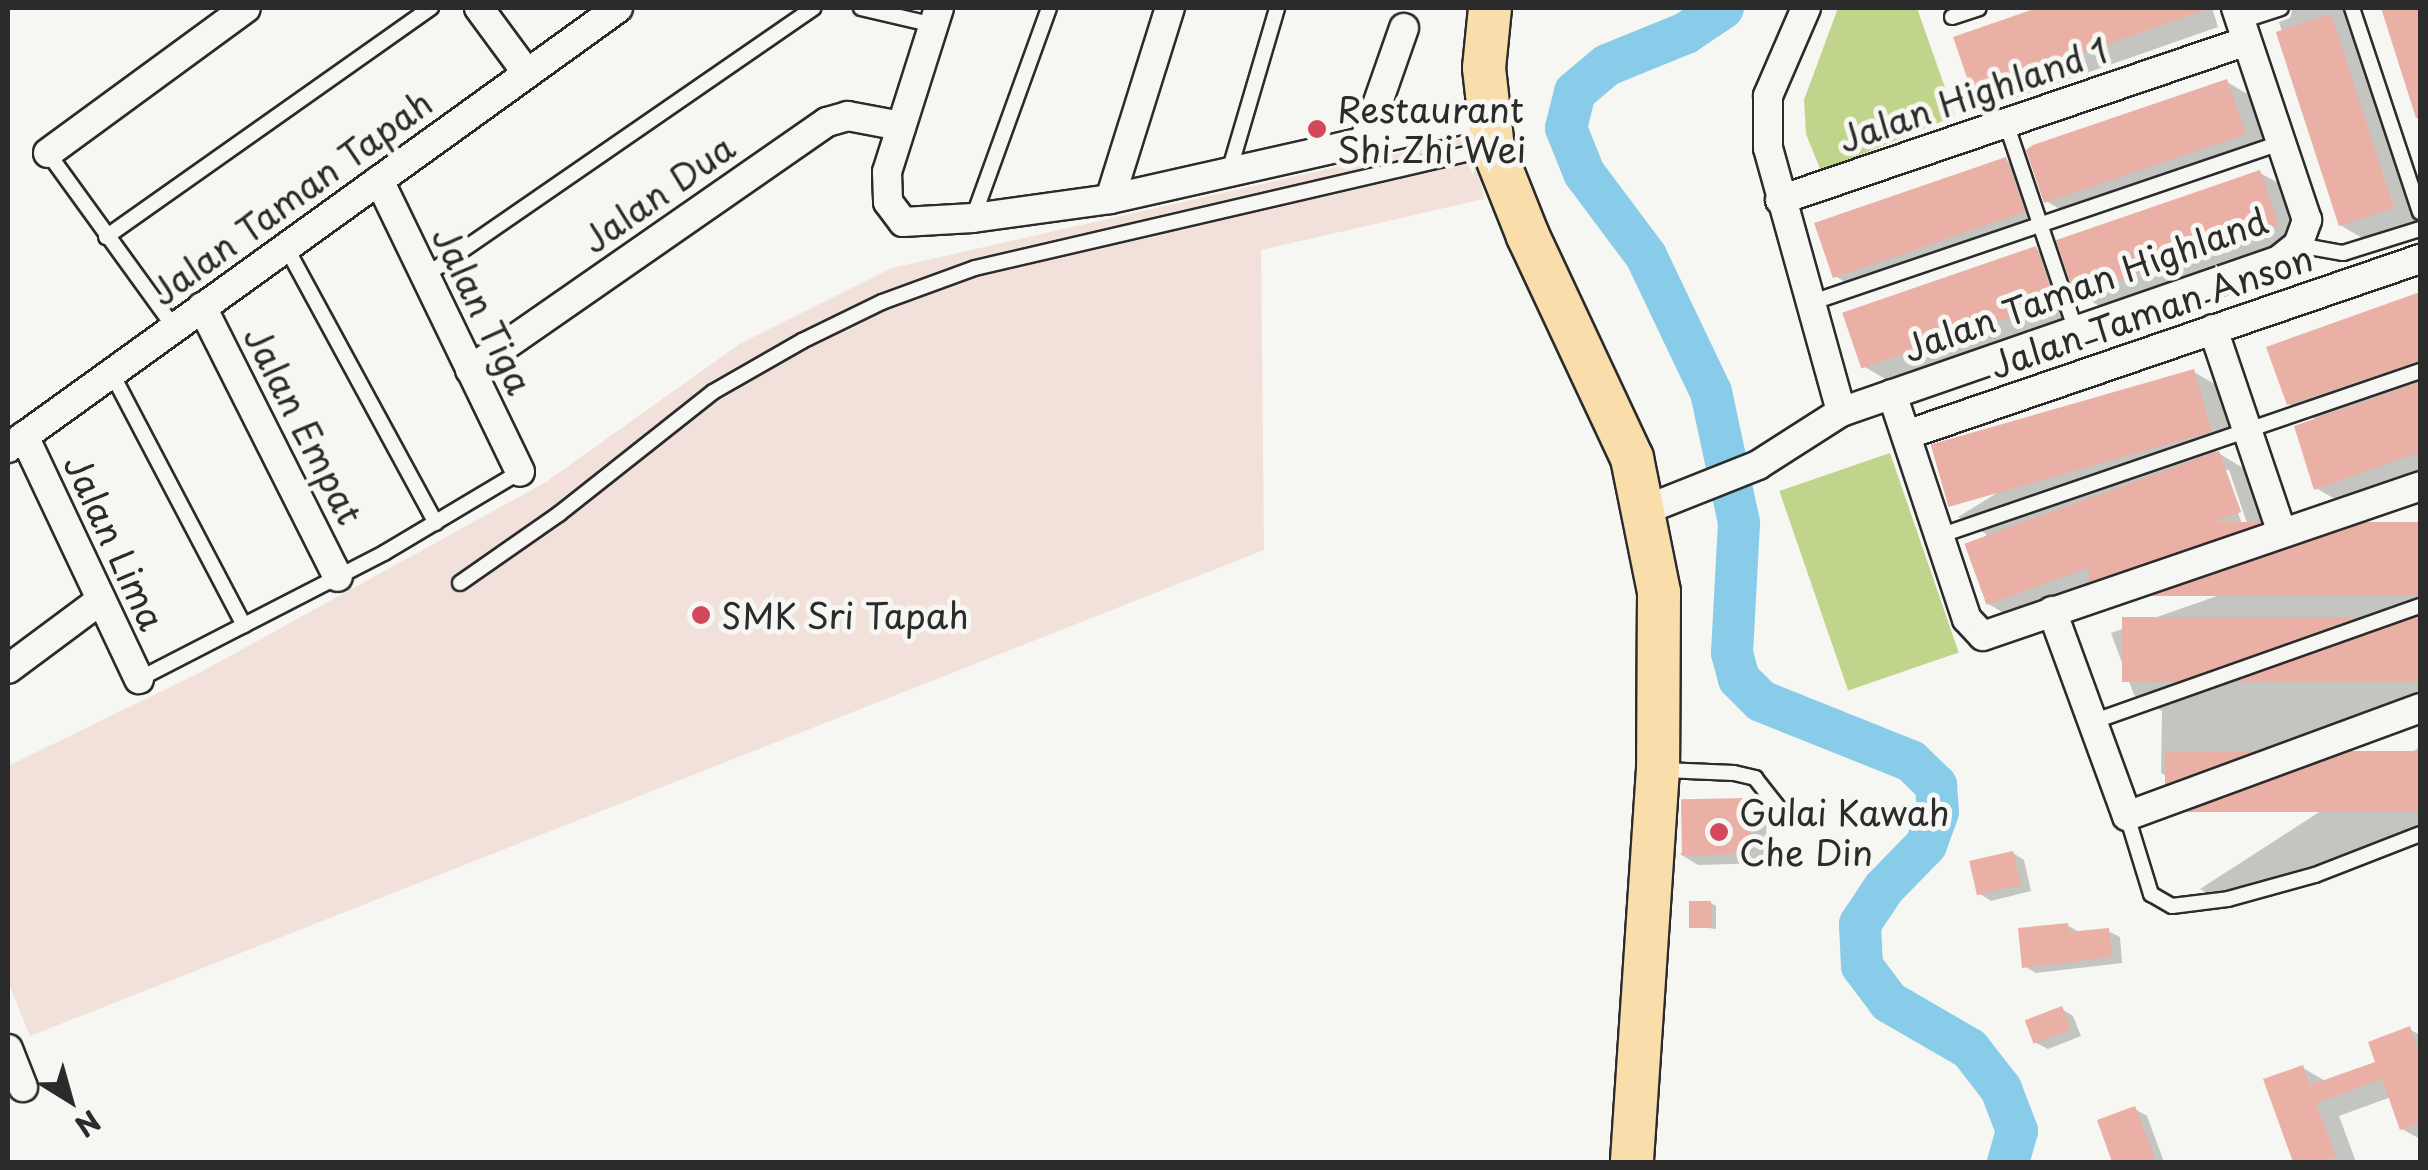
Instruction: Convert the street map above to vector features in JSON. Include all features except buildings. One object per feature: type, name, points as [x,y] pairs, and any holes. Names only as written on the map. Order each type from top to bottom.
[{"type":"main road","points":[[1490,8],[1484,68],[1490,131],[1528,236],[1614,414],[1645,510],[1659,592],[1658,770],[1632,1162]]},
{"type":"street","points":[[48,154],[246,8]]},
{"type":"street","points":[[479,8],[527,73]]},
{"type":"street","name":"Jalan Taman Tapah","points":[[16,442],[618,8]]},
{"type":"street","points":[[1110,200],[1170,8]]},
{"type":"street","points":[[1806,8],[1768,96],[1768,148],[1842,412]]},
{"type":"street","points":[[936,16],[886,172],[888,202],[903,222],[973,218],[1110,200],[1363,146],[1490,131]]},
{"type":"street","points":[[2241,23],[2307,220],[2298,245]]},
{"type":"street","name":"Jalan Highland 1","points":[[1780,200],[2006,123],[2241,23]]},
{"type":"street","points":[[1363,146],[1404,28]]},
{"type":"street","name":"Jalan Dua","points":[[470,370],[827,122],[848,116],[901,126]]},
{"type":"street","name":"Jalan Tiga","points":[[378,180],[520,472]]},
{"type":"street","name":"Jalan Taman Highland","points":[[1645,510],[1758,466],[1842,412],[2278,261],[2298,245]]},
{"type":"street","name":"Jalan Taman Anson","points":[[1906,435],[2420,258]]},
{"type":"street","name":"Jalan Empat","points":[[202,307],[338,576]]},
{"type":"street","points":[[2213,330],[2282,533]]},
{"type":"street","points":[[1892,394],[1967,619],[1983,636],[2420,486]]},
{"type":"street","name":"Jalan Lima","points":[[16,442],[139,679]]},
{"type":"street","points":[[8,670],[101,600]]},
{"type":"street","points":[[2052,612],[2126,816],[2420,708]]},
{"type":"street","points":[[8,1049],[23,1087]]},
{"type":"lane","points":[[106,237],[431,8]]},
{"type":"lane","points":[[425,276],[814,8]]},
{"type":"lane","points":[[860,8],[936,16]]},
{"type":"lane","points":[[973,218],[1048,8]]},
{"type":"lane","points":[[1228,176],[1277,8]]},
{"type":"lane","points":[[1952,16],[1978,8]]},
{"type":"lane","points":[[2241,23],[2282,8]]},
{"type":"lane","points":[[2352,8],[2420,212]]},
{"type":"lane","points":[[2006,123],[2076,331]]},
{"type":"lane","points":[[460,583],[559,514],[713,392],[802,341],[882,302],[974,268],[1490,131]]},
{"type":"lane","points":[[1810,303],[2282,143]]},
{"type":"lane","points":[[48,154],[174,327]]},
{"type":"lane","points":[[2298,245],[2343,253],[2420,228]]},
{"type":"lane","points":[[286,247],[436,522]]},
{"type":"lane","points":[[112,372],[244,625]]},
{"type":"lane","points":[[1940,536],[2420,372]]},
{"type":"lane","points":[[139,679],[338,576],[520,472]]},
{"type":"lane","points":[[2092,722],[2420,606]]},
{"type":"lane","points":[[1658,770],[1734,773],[1755,778],[1788,820]]},
{"type":"lane","points":[[2126,816],[2152,894],[2172,906],[2228,899],[2315,875],[2420,834]]},
{"type":"shaded area","name":"SMK Sri Tapah","points":[[1473,136],[1484,199],[1261,250],[1264,550],[30,1036],[8,982],[8,766],[199,673],[546,482],[741,343],[892,268]]},
{"type":"green space","points":[[1838,8],[1917,8],[1955,116],[1821,171],[1806,134],[1804,100]]},
{"type":"green space","points":[[1890,453],[1959,653],[1848,691],[1779,491]]},
{"type":"waterway","points":[[1723,8],[1686,33],[1607,65],[1575,92],[1566,128],[1584,173],[1646,256],[1711,392],[1739,523],[1732,653],[1739,679],[1761,701],[1911,761],[1936,785],[1938,812],[1926,845],[1884,888],[1860,924],[1862,966],[1889,1002],[1970,1049],[2001,1089],[2017,1131],[2008,1162]]},
{"type":"place","name":"Restaurant Shi Zhi Wei","points":[[1317,129]]},
{"type":"place","name":"SMK Sri Tapah","points":[[701,615]]},
{"type":"place","name":"Gulai Kawah Che Din","points":[[1719,832]]}]
